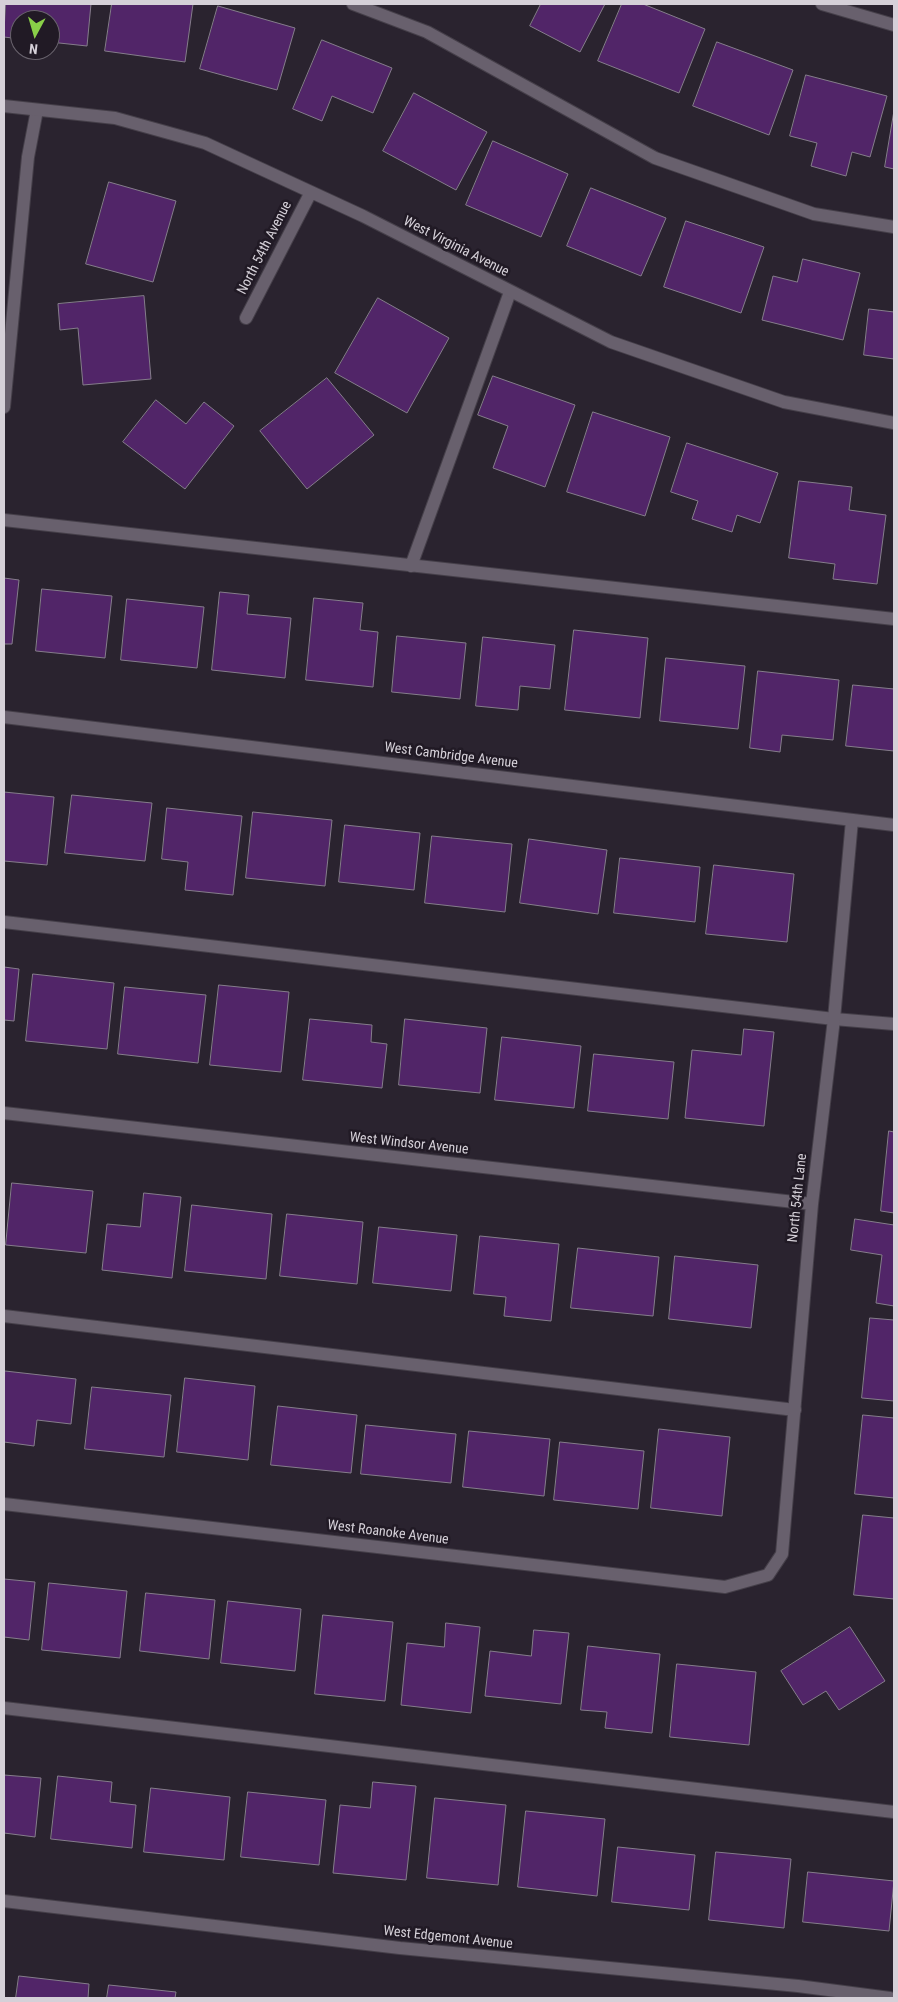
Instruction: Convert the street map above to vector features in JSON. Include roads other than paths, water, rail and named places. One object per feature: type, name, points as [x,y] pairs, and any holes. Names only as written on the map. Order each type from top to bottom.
[{"type":"street","points":[[354,4],[427,32],[655,158],[814,214],[894,227]]},
{"type":"street","points":[[822,4],[894,25]]},
{"type":"street","name":"West Virginia Avenue","points":[[4,106],[115,118],[205,143],[363,216],[611,342],[784,402],[894,423]]},
{"type":"street","points":[[4,407],[28,157],[37,110]]},
{"type":"street","name":"North 54th Avenue","points":[[246,318],[311,192]]},
{"type":"street","points":[[411,566],[510,292]]},
{"type":"street","points":[[4,520],[894,619]]},
{"type":"street","name":"West Cambridge Avenue","points":[[4,717],[894,825]]},
{"type":"street","name":"North 54th Lane","points":[[768,1575],[782,1554],[812,1204],[834,1019],[852,820]]},
{"type":"street","points":[[4,922],[834,1019],[894,1024]]},
{"type":"street","name":"West Windsor Avenue","points":[[4,1113],[812,1204]]},
{"type":"street","points":[[4,1316],[795,1410]]},
{"type":"street","name":"West Roanoke Avenue","points":[[4,1504],[725,1587],[768,1575]]},
{"type":"street","points":[[4,1708],[894,1812]]},
{"type":"street","name":"West Edgemont Avenue","points":[[4,1901],[400,1948],[798,1986],[890,1998]]}]
